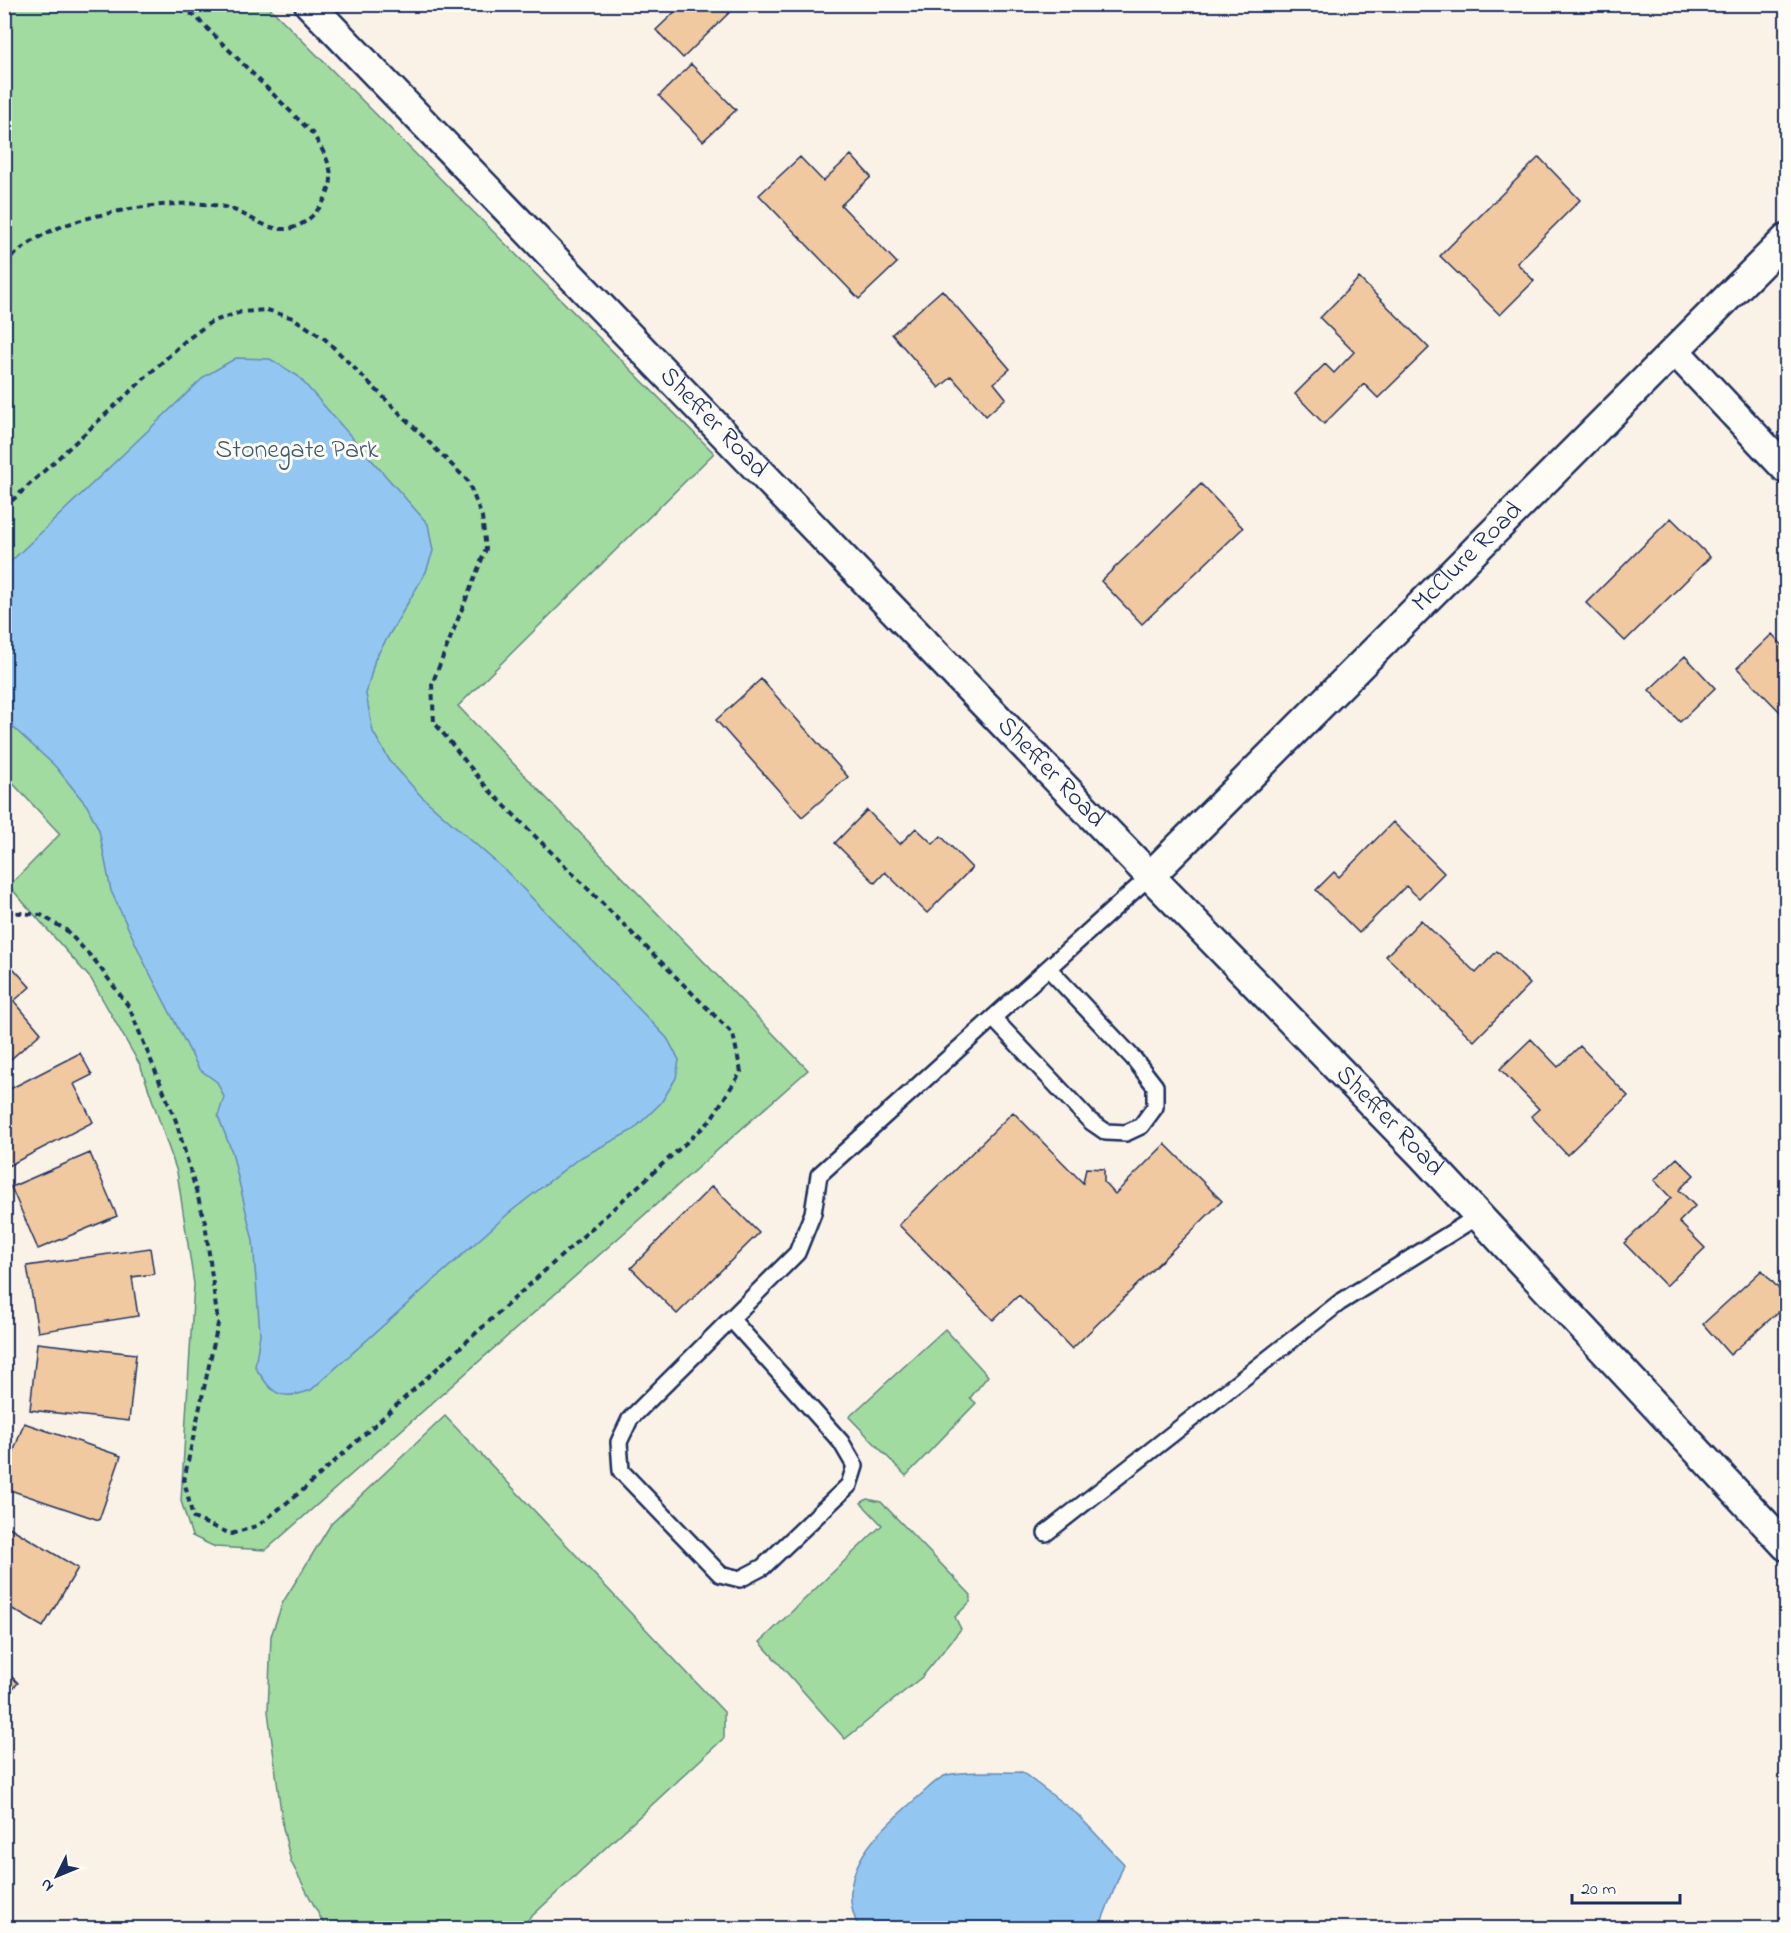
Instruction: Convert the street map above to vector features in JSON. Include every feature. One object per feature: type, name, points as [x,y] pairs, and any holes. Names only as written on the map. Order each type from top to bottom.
[{"type":"street","name":"Sheffer Road","points":[[309,4],[1421,1154],[1786,1546]]},
{"type":"street","name":"McClure Road","points":[[1150,876],[1676,352],[1786,239]]},
{"type":"street","points":[[1676,352],[1786,469]]},
{"type":"lane","points":[[731,1319],[842,1442],[855,1466],[849,1485],[763,1567],[740,1579],[720,1574],[621,1471],[619,1442],[630,1419],[731,1319],[797,1254],[813,1213],[819,1175],[1150,876]]},
{"type":"lane","points":[[993,1018],[1090,1121],[1106,1132],[1126,1133],[1140,1126],[1155,1107],[1155,1086],[1134,1059],[1048,968]]},
{"type":"lane","points":[[1046,1533],[1338,1303],[1478,1216]]},
{"type":"path","points":[[4,263],[46,233],[74,222],[172,202],[202,202],[230,208],[273,229],[292,228],[310,219],[324,201],[331,177],[325,155],[313,134],[194,15],[168,4]]},
{"type":"path","points":[[4,508],[185,341],[211,322],[242,312],[267,310],[293,318],[325,339],[468,481],[482,517],[486,549],[432,684],[434,722],[486,788],[732,1034],[741,1072],[709,1122],[304,1490],[259,1525],[231,1534],[193,1518],[184,1480],[218,1324],[205,1222],[176,1121],[129,1007],[96,962],[66,930],[41,915],[10,912],[4,915]]},
{"type":"green space","name":"Stonegate Park","points":[[5,5],[267,5],[714,453],[458,706],[808,1070],[266,1550],[215,1547],[192,1536],[181,1501],[194,1284],[177,1172],[141,1067],[91,979],[9,886],[60,834],[5,775]]},
{"type":"green space","points":[[945,1329],[988,1376],[970,1398],[976,1403],[906,1476],[849,1417]]},
{"type":"green space","points":[[445,1416],[724,1712],[724,1738],[519,1928],[326,1928],[291,1862],[283,1828],[268,1711],[271,1636],[283,1602],[331,1524]]},
{"type":"green space","points":[[867,1499],[881,1502],[971,1595],[970,1602],[955,1617],[961,1629],[922,1677],[845,1739],[760,1642],[882,1525],[861,1503]]},
{"type":"water","points":[[236,358],[270,359],[298,376],[428,524],[433,551],[426,572],[375,659],[366,694],[373,732],[390,761],[421,796],[506,871],[667,1038],[679,1060],[676,1078],[661,1103],[633,1130],[578,1159],[509,1213],[311,1390],[291,1395],[284,1395],[272,1389],[255,1367],[260,1334],[253,1241],[232,1152],[218,1116],[224,1097],[217,1082],[199,1069],[146,966],[111,891],[99,830],[87,806],[55,766],[5,720],[5,567],[205,376]]},
{"type":"water","points":[[1022,1772],[1077,1814],[1124,1864],[1099,1928],[859,1928],[852,1908],[851,1889],[855,1871],[863,1854],[888,1824],[943,1776],[956,1773]]},
{"type":"building","points":[[683,4],[738,4],[683,58],[656,30]]},
{"type":"building","points":[[691,64],[736,110],[703,141],[659,96]]},
{"type":"building","points":[[851,155],[871,177],[841,205],[897,263],[859,299],[759,195],[800,157],[823,181]]},
{"type":"building","points":[[1539,157],[1580,200],[1517,263],[1534,281],[1500,315],[1440,256]]},
{"type":"building","points":[[1359,278],[1429,348],[1378,398],[1364,384],[1324,424],[1295,394],[1325,364],[1334,373],[1354,352],[1320,318]]},
{"type":"building","points":[[942,290],[1010,369],[994,383],[1006,398],[986,416],[952,377],[939,388],[892,334]]},
{"type":"building","points":[[1201,484],[1243,528],[1142,624],[1101,581]]},
{"type":"building","points":[[1671,518],[1710,557],[1625,641],[1586,603]]},
{"type":"building","points":[[1772,634],[1786,649],[1786,718],[1737,668]]},
{"type":"building","points":[[1685,656],[1715,688],[1680,722],[1649,690]]},
{"type":"building","points":[[761,679],[848,777],[802,817],[716,720]]},
{"type":"building","points":[[867,810],[900,844],[916,828],[933,844],[941,836],[972,868],[927,913],[885,872],[875,883],[835,843]]},
{"type":"building","points":[[1393,822],[1444,873],[1419,898],[1406,886],[1359,933],[1316,890],[1334,872],[1339,877]]},
{"type":"building","points":[[1421,920],[1476,973],[1497,951],[1530,984],[1474,1041],[1386,956]]},
{"type":"building","points":[[14,969],[30,987],[14,1001],[41,1033],[4,1065],[4,976]]},
{"type":"building","points":[[1531,1039],[1558,1067],[1580,1046],[1628,1096],[1567,1155],[1531,1116],[1539,1109],[1500,1069]]},
{"type":"building","points":[[80,1053],[92,1075],[74,1084],[93,1122],[4,1168],[4,1092]]},
{"type":"building","points":[[1013,1112],[1083,1183],[1086,1168],[1104,1169],[1104,1182],[1115,1194],[1165,1144],[1222,1201],[1072,1349],[1019,1295],[993,1320],[899,1225]]},
{"type":"building","points":[[90,1153],[117,1216],[38,1249],[11,1187]]},
{"type":"building","points":[[1677,1158],[1694,1175],[1679,1190],[1695,1206],[1679,1222],[1705,1248],[1666,1286],[1624,1243],[1671,1198],[1654,1180]]},
{"type":"building","points":[[712,1186],[759,1233],[677,1314],[631,1268]]},
{"type":"building","points":[[150,1248],[154,1274],[132,1277],[138,1316],[38,1332],[27,1266]]},
{"type":"building","points":[[1762,1270],[1786,1297],[1786,1305],[1730,1355],[1703,1324]]},
{"type":"building","points":[[37,1343],[136,1354],[129,1421],[30,1410]]},
{"type":"building","points":[[24,1423],[121,1456],[99,1520],[4,1488],[4,1478]]},
{"type":"building","points":[[4,1524],[78,1568],[43,1627],[4,1604]]},
{"type":"building","points":[[4,1669],[18,1683],[4,1697]]}]
